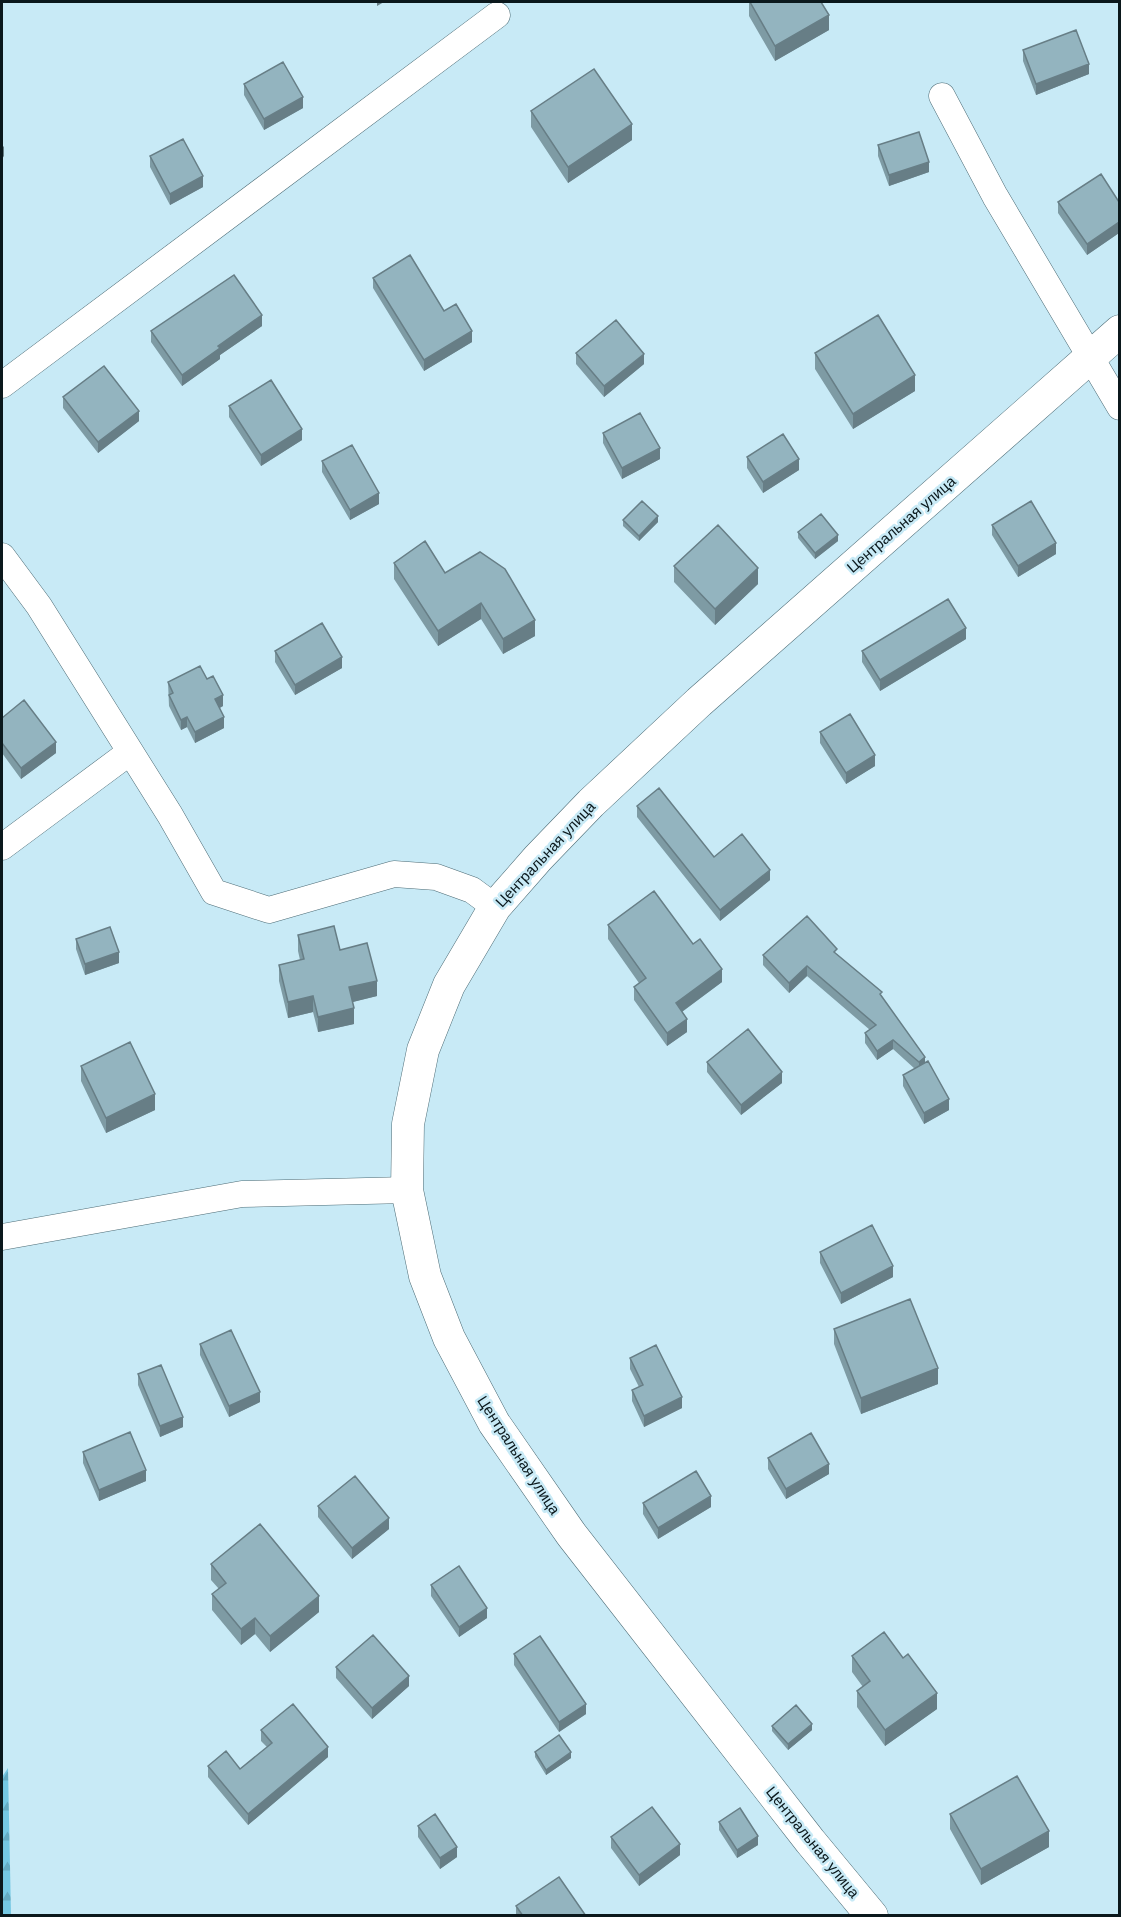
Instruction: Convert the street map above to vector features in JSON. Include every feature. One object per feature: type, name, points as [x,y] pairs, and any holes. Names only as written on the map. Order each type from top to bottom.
[{"type":"street","points":[[2,385],[497,15]]},
{"type":"street","points":[[942,96],[995,196],[1119,407]]},
{"type":"street","name":"Центральная улица","points":[[872,1916],[803,1832],[571,1534],[494,1423],[449,1338],[425,1276],[407,1190],[408,1124],[423,1050],[449,985],[495,907],[538,858],[591,803],[699,702],[1119,331]]},
{"type":"street","points":[[2,556],[39,606],[170,815],[214,892],[269,910],[394,874],[436,877],[472,891],[495,907]]},
{"type":"street","points":[[2,847],[130,752]]},
{"type":"street","points":[[2,1236],[242,1194],[407,1190]]},
{"type":"green space","points":[[8,1768],[11,1915],[2,1916],[2,1777]]},
{"type":"building","points":[[750,2],[821,2],[829,15],[775,46]]},
{"type":"building","points":[[1076,30],[1089,64],[1036,84],[1023,50]]},
{"type":"building","points":[[283,62],[303,97],[264,119],[244,84]]},
{"type":"building","points":[[594,69],[632,124],[568,167],[531,111]]},
{"type":"building","points":[[919,132],[929,162],[889,175],[878,145]]},
{"type":"building","points":[[183,139],[203,176],[170,194],[150,156]]},
{"type":"building","points":[[1101,174],[1119,202],[1119,222],[1087,244],[1058,202]]},
{"type":"building","points":[[410,255],[444,311],[456,304],[472,331],[424,360],[373,278]]},
{"type":"building","points":[[234,275],[262,315],[182,375],[151,331]]},
{"type":"building","points":[[878,315],[915,375],[853,414],[815,353]]},
{"type":"building","points":[[616,320],[644,354],[604,386],[576,353]]},
{"type":"building","points":[[104,366],[139,411],[98,442],[63,397]]},
{"type":"building","points":[[271,380],[302,429],[261,455],[229,406]]},
{"type":"building","points":[[640,413],[660,448],[622,468],[603,433]]},
{"type":"building","points":[[783,434],[799,459],[763,482],[747,457]]},
{"type":"building","points":[[352,445],[379,493],[350,510],[322,461]]},
{"type":"building","points":[[642,501],[658,516],[639,536],[623,520]]},
{"type":"building","points":[[1031,501],[1056,543],[1018,566],[992,525]]},
{"type":"building","points":[[821,514],[838,535],[815,553],[798,532]]},
{"type":"building","points":[[718,525],[758,568],[715,609],[674,566]]},
{"type":"building","points":[[425,541],[445,573],[480,552],[505,569],[535,620],[503,639],[481,603],[438,631],[394,563]]},
{"type":"building","points":[[948,599],[966,628],[880,680],[862,651]]},
{"type":"building","points":[[322,623],[342,657],[295,685],[275,651]]},
{"type":"building","points":[[200,666],[207,679],[213,676],[223,695],[215,699],[224,717],[195,732],[187,717],[181,720],[169,695],[173,693],[168,682]]},
{"type":"building","points":[[24,700],[56,742],[21,768],[2,743],[2,718]]},
{"type":"building","points":[[850,714],[875,755],[846,773],[820,732]]},
{"type":"building","points":[[659,788],[714,857],[742,834],[770,870],[720,910],[637,806]]},
{"type":"building","points":[[654,891],[693,944],[700,939],[722,969],[676,1003],[687,1019],[667,1033],[634,987],[646,978],[608,925]]},
{"type":"building","points":[[807,916],[837,949],[834,952],[882,992],[880,994],[925,1057],[919,1062],[893,1040],[877,1051],[865,1033],[876,1025],[807,966],[789,983],[763,955]]},
{"type":"building","points":[[334,926],[340,950],[367,943],[377,981],[349,987],[354,1008],[318,1017],[313,996],[288,1002],[279,965],[304,959],[298,935]]},
{"type":"building","points":[[110,927],[119,952],[85,964],[76,939]]},
{"type":"building","points":[[748,1029],[782,1072],[741,1105],[707,1062]]},
{"type":"building","points":[[130,1042],[155,1094],[106,1118],[81,1066]]},
{"type":"building","points":[[928,1061],[949,1099],[924,1113],[903,1075]]},
{"type":"building","points":[[872,1225],[893,1266],[841,1293],[820,1252]]},
{"type":"building","points":[[910,1299],[938,1368],[861,1398],[834,1329]]},
{"type":"building","points":[[231,1330],[260,1392],[229,1406],[200,1344]]},
{"type":"building","points":[[656,1345],[682,1397],[644,1416],[632,1390],[643,1385],[630,1358]]},
{"type":"building","points":[[161,1365],[183,1417],[160,1426],[138,1374]]},
{"type":"building","points":[[130,1432],[146,1470],[99,1490],[83,1452]]},
{"type":"building","points":[[811,1433],[829,1464],[786,1489],[768,1458]]},
{"type":"building","points":[[696,1471],[711,1496],[658,1528],[643,1503]]},
{"type":"building","points":[[355,1476],[389,1518],[352,1548],[318,1506]]},
{"type":"building","points":[[260,1524],[319,1596],[270,1636],[255,1618],[241,1629],[212,1594],[226,1583],[211,1564]]},
{"type":"building","points":[[459,1566],[487,1608],[459,1627],[431,1585]]},
{"type":"building","points":[[884,1632],[903,1658],[908,1654],[937,1693],[885,1730],[857,1691],[870,1681],[852,1656]]},
{"type":"building","points":[[373,1635],[409,1676],[372,1708],[336,1667]]},
{"type":"building","points":[[540,1636],[586,1704],[559,1722],[514,1654]]},
{"type":"building","points":[[293,1704],[328,1747],[248,1814],[208,1766],[226,1751],[240,1769],[272,1743],[261,1730]]},
{"type":"building","points":[[796,1705],[812,1724],[788,1744],[772,1726]]},
{"type":"building","points":[[559,1735],[571,1752],[546,1770],[535,1752]]},
{"type":"building","points":[[1017,1776],[1049,1831],[981,1869],[950,1814]]},
{"type":"building","points":[[652,1807],[680,1844],[639,1875],[611,1837]]},
{"type":"building","points":[[740,1808],[758,1836],[737,1850],[719,1822]]},
{"type":"building","points":[[435,1814],[457,1847],[440,1858],[418,1826]]},
{"type":"building","points":[[559,1877],[586,1916],[523,1916],[516,1906]]}]
